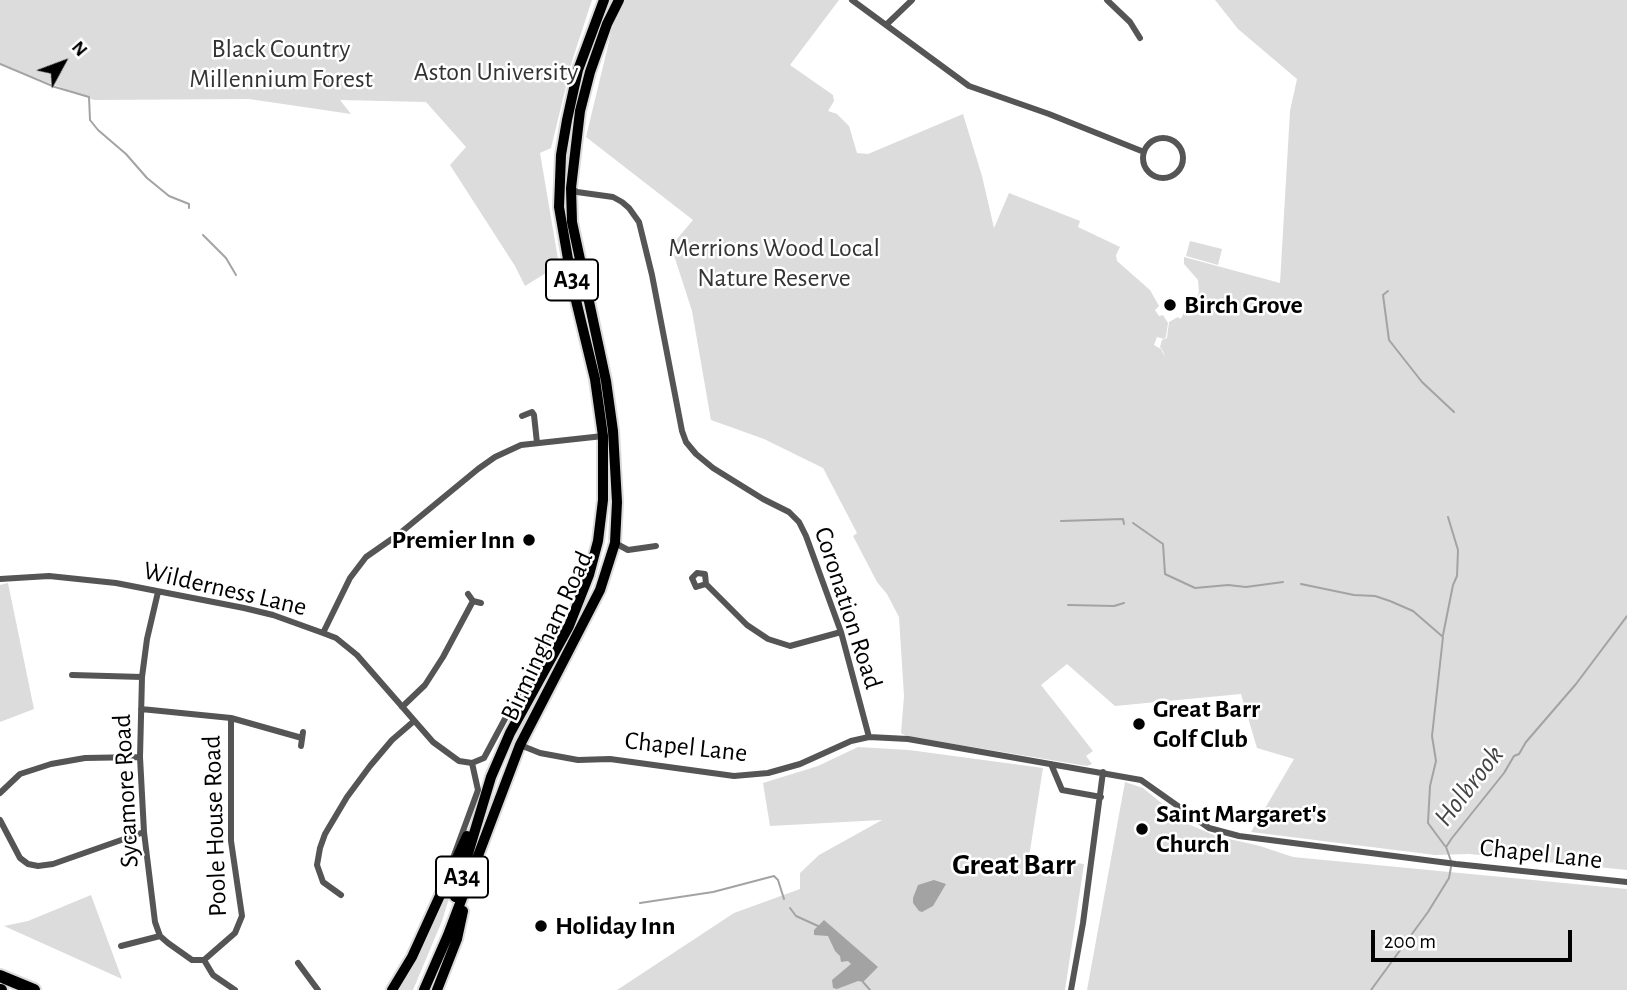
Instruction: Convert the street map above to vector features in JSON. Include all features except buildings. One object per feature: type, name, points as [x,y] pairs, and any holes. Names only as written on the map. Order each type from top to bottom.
[{"type":"highway","name":"Birmingham Road","points":[[424,990],[470,861],[480,812],[491,777],[510,733],[569,626],[589,575],[598,541],[603,500],[603,436],[595,379],[573,288],[559,201],[561,155],[578,70],[604,0]]},
{"type":"highway","name":"Birmingham Road","points":[[417,990],[520,745],[600,590],[614,549],[617,502],[613,431],[606,381],[572,222],[572,190],[580,111],[590,72],[607,24],[619,0]]},
{"type":"highway","points":[[559,201],[572,190],[560,180]]},
{"type":"highway","points":[[583,591],[593,588],[614,549],[605,541],[597,563],[589,575]]},
{"type":"highway","points":[[392,990],[412,957],[450,871],[480,812]]},
{"type":"highway","points":[[450,871],[470,861]]},
{"type":"highway","points":[[437,990],[457,939],[470,861]]},
{"type":"highway","points":[[0,975],[34,990]]},
{"type":"street","points":[[852,0],[969,86],[1144,152]]},
{"type":"street","points":[[886,25],[912,0]]},
{"type":"street","points":[[1107,0],[1130,22],[1135,35]]},
{"type":"street","points":[[1170,139],[1176,143],[1182,154],[1181,167],[1165,178],[1153,174],[1144,164],[1144,152],[1152,142],[1170,139]]},
{"type":"street","name":"Coronation Road","points":[[572,190],[622,202],[639,222],[682,431],[696,454],[713,468],[789,512],[799,522],[841,632],[869,737]]},
{"type":"street","points":[[522,416],[532,412],[534,415],[537,443]]},
{"type":"street","points":[[323,633],[350,578],[366,557],[495,457],[521,445],[603,436]]},
{"type":"street","points":[[614,549],[656,546]]},
{"type":"street","name":"Wilderness Lane","points":[[0,579],[49,576],[116,583],[273,615],[336,638],[357,655],[414,721],[444,750],[460,761],[472,763]]},
{"type":"street","points":[[706,584],[747,625],[768,639],[790,646],[841,632]]},
{"type":"street","name":"Sycamore Road","points":[[158,592],[142,677],[139,757],[144,832],[155,922],[160,936]]},
{"type":"street","points":[[468,594],[473,601],[481,603]]},
{"type":"street","points":[[402,707],[430,678],[473,601]]},
{"type":"street","name":"Birmingham Road","points":[[472,763],[484,758],[552,631],[569,626]]},
{"type":"street","points":[[72,675],[142,677]]},
{"type":"street","points":[[141,709],[231,718],[302,739]]},
{"type":"street","name":"Poole House Road","points":[[204,960],[235,933],[242,916],[231,841],[231,718]]},
{"type":"street","name":"Coronation Road","points":[[859,739],[863,720]]},
{"type":"street","points":[[341,895],[323,881],[317,865],[325,834],[370,766],[392,740],[414,721]]},
{"type":"street","name":"Chapel Lane","points":[[520,745],[578,760],[610,759],[734,776],[768,772],[800,764],[859,739],[908,739],[1141,780],[1209,828],[1239,836],[1444,863],[1627,883]]},
{"type":"street","points":[[0,793],[20,774],[51,764],[85,758],[139,757]]},
{"type":"street","points":[[450,871],[454,851],[478,790],[472,763]]},
{"type":"street","points":[[1051,764],[1062,790],[1101,797]]},
{"type":"street","points":[[1071,990],[1083,923],[1103,772]]},
{"type":"street","points":[[0,820],[20,858],[28,864],[38,866],[53,864],[144,832]]},
{"type":"street","points":[[121,946],[160,936],[192,960],[204,960],[213,975],[235,990]]},
{"type":"street","points":[[292,971],[299,962],[318,990]]},
{"type":"green space","name":"Aston University","points":[[0,0],[592,0],[573,58],[551,148],[540,153],[559,265],[525,286],[450,165],[466,147],[426,102],[340,100],[351,114],[249,99],[94,100],[0,64]]},
{"type":"green space","name":"Merrions Wood Local Nature Reserve","points":[[626,0],[839,0],[790,65],[833,95],[834,101],[828,111],[837,114],[849,126],[857,153],[868,154],[963,114],[994,228],[1009,193],[1080,221],[1078,227],[1120,247],[1116,255],[1117,261],[1150,290],[1159,306],[1155,310],[1159,316],[1163,315],[1168,323],[1166,337],[1157,337],[1154,345],[1161,349],[1165,357],[1163,351],[1160,347],[1162,340],[1167,338],[1169,322],[1182,317],[1186,307],[1199,292],[1198,280],[1184,264],[1184,257],[1280,283],[1290,111],[1297,79],[1238,29],[1215,0],[1627,0],[1627,870],[1469,854],[1435,855],[1251,832],[1294,759],[1257,748],[1241,694],[1115,706],[1067,664],[1041,685],[1093,751],[1086,756],[1092,764],[1087,766],[901,733],[904,696],[899,617],[853,536],[857,533],[823,468],[764,439],[711,420],[692,311],[671,246],[693,220],[586,137],[612,29]]},
{"type":"green space","points":[[1190,241],[1222,249],[1218,265],[1186,256]]},
{"type":"green space","points":[[8,583],[34,709],[0,722],[0,585]]},
{"type":"green space","points":[[858,747],[909,750],[1043,768],[1029,857],[1084,864],[1065,990],[617,990],[734,913],[800,889],[800,873],[819,855],[882,820],[770,826],[763,783],[818,766]]},
{"type":"green space","points":[[1125,782],[1143,788],[1186,823],[1216,836],[1293,857],[1627,889],[1627,990],[1087,990]]},
{"type":"green space","points":[[458,869],[442,921],[413,990],[396,990],[431,931]]},
{"type":"green space","points":[[91,895],[122,979],[4,926],[28,921]]},
{"type":"shaded area","points":[[934,880],[946,884],[933,906],[919,911],[913,903],[918,885]]},
{"type":"shaded area","points":[[824,920],[878,967],[863,982],[833,988],[832,980],[851,964],[848,961],[841,962],[828,936],[814,935],[814,930]]},
{"type":"waterway","points":[[0,64],[55,87],[89,97],[90,120],[98,130],[126,154],[147,178],[169,196],[189,204],[189,208]]},
{"type":"waterway","points":[[203,235],[226,258],[236,275]]},
{"type":"waterway","points":[[1388,291],[1383,295],[1389,340],[1422,382],[1454,412]]},
{"type":"waterway","points":[[1443,635],[1457,576],[1458,550],[1448,517]]},
{"type":"waterway","points":[[1061,521],[1123,519],[1124,524]]},
{"type":"waterway","points":[[1133,523],[1163,544],[1165,574],[1195,588],[1228,585],[1246,587],[1283,582]]},
{"type":"waterway","points":[[1301,584],[1390,601],[1413,611],[1443,637],[1432,736],[1436,761],[1430,786],[1428,823],[1445,846]]},
{"type":"waterway","points":[[1068,605],[1114,606],[1124,603]]},
{"type":"waterway","name":"Holbrook","points":[[1451,861],[1446,847],[1452,838],[1627,616]]},
{"type":"waterway","name":"Holbrook","points":[[1371,990],[1428,912],[1449,878],[1451,867]]},
{"type":"waterway","points":[[640,903],[713,892],[774,876],[784,899]]},
{"type":"waterway","points":[[790,908],[796,916],[818,926]]},
{"type":"waterway","points":[[863,982],[870,990]]},
{"type":"place","name":"Birch Grove","points":[[1170,305]]},
{"type":"place","name":"Premier Inn","points":[[529,540]]},
{"type":"place","name":"Great Barr Golf Club","points":[[1139,724]]},
{"type":"place","name":"Saint Margaret's Church","points":[[1142,829]]},
{"type":"place","name":"Holiday Inn","points":[[541,926]]},
{"type":"district","name":"Great Barr","points":[[1014,865]]},
{"type":"park label","name":"Black Country Millennium Forest","points":[[281,64]]}]
